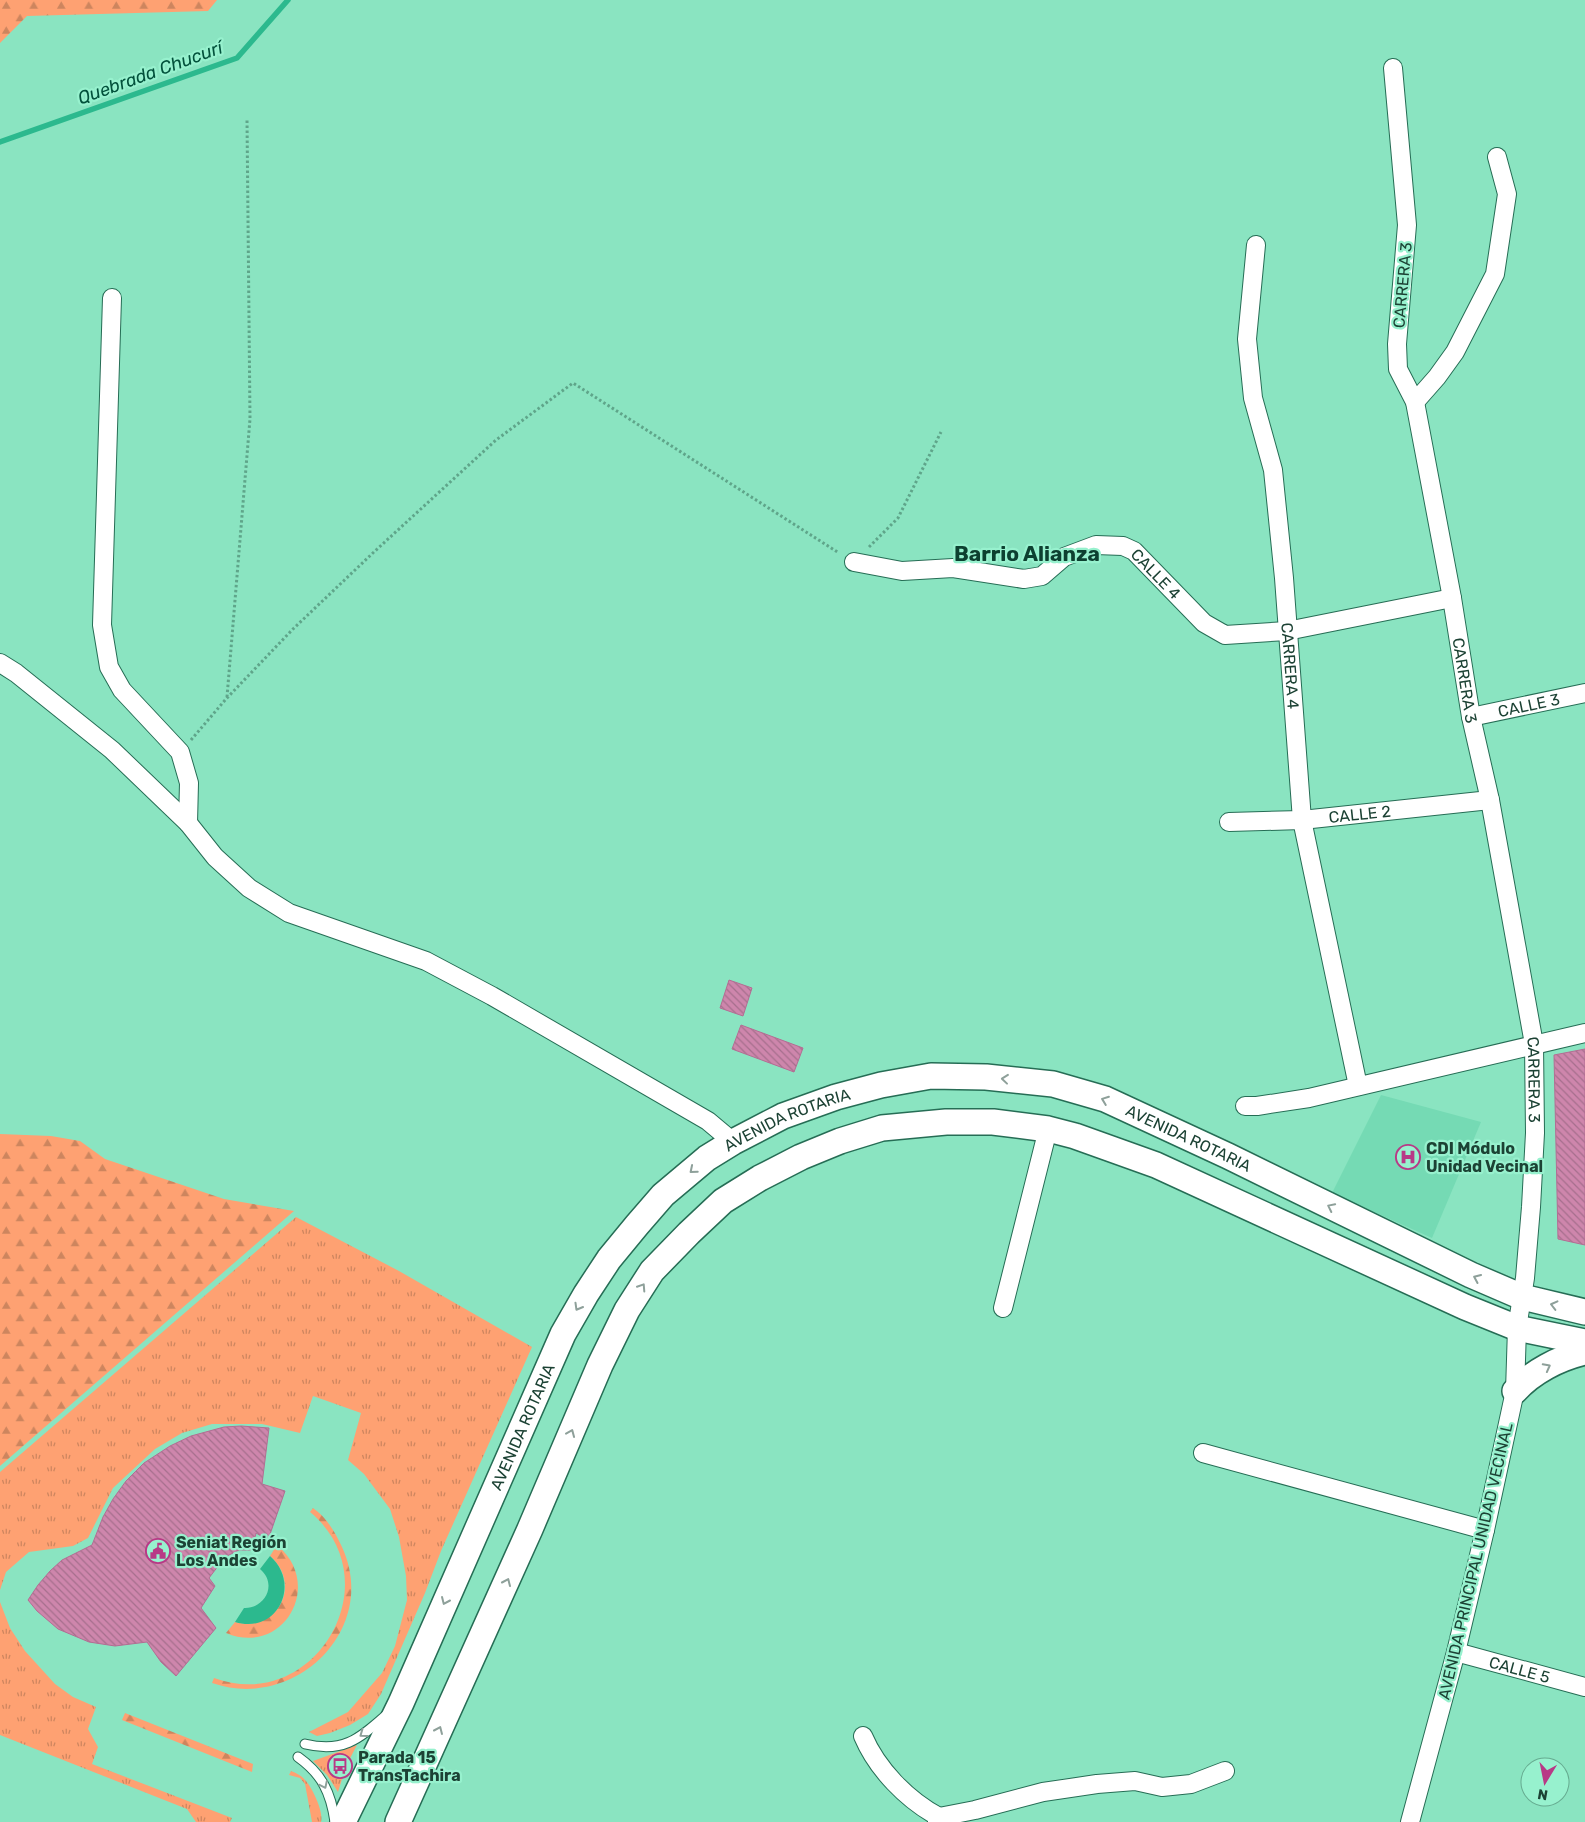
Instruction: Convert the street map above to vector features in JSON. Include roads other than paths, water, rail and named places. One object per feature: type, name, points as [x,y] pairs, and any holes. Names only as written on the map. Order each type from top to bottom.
[{"type":"main road","name":"AVENIDA ROTARIA","points":[[343,1822],[400,1703],[563,1334],[586,1294],[609,1259],[663,1194],[707,1158],[732,1142],[783,1116],[836,1097],[889,1083],[930,1076],[986,1077],[1053,1084],[1105,1099],[1228,1156],[1471,1275],[1522,1297],[1585,1312]]},
{"type":"main road","points":[[398,1822],[530,1529],[600,1364],[627,1310],[652,1271],[723,1201],[760,1178],[801,1157],[840,1141],[882,1128],[946,1122],[993,1122],[1048,1129],[1075,1136],[1156,1165],[1457,1303],[1517,1328],[1585,1342]]},
{"type":"main road","points":[[1515,1391],[1523,1382],[1535,1374],[1564,1359],[1585,1352]]},
{"type":"street","name":"CARRERA 3","points":[[1394,68],[1407,225],[1397,344],[1398,369],[1415,402],[1452,598],[1471,717],[1490,800],[1534,1044],[1534,1152],[1522,1297]]},
{"type":"street","points":[[1415,402],[1437,377],[1455,352],[1495,274],[1507,194],[1497,157]]},
{"type":"street","name":"CARRERA 4","points":[[1256,245],[1247,339],[1253,398],[1273,470],[1284,578],[1302,820],[1358,1086]]},
{"type":"street","points":[[112,298],[102,625],[109,667],[122,690],[180,752],[189,783],[188,823]]},
{"type":"street","name":"CALLE 4","points":[[854,562],[902,571],[953,568],[1024,579],[1042,576],[1064,557],[1096,545],[1123,546],[1134,551],[1204,623],[1225,635],[1287,631],[1452,598]]},
{"type":"street","points":[[0,663],[16,673],[112,750],[188,823],[215,857],[249,888],[289,913],[426,961],[492,996],[708,1121],[732,1142]]},
{"type":"street","name":"CALLE 3","points":[[1471,717],[1585,693]]},
{"type":"street","name":"CALLE 2","points":[[1229,822],[1302,820],[1490,800]]},
{"type":"street","points":[[1251,1106],[1293,1102],[1585,1033]]},
{"type":"street","points":[[1003,1308],[1048,1129]]},
{"type":"street","name":"AVENIDA PRINCIPAL UNIDAD VECINAL","points":[[1410,1822],[1456,1652],[1515,1391],[1517,1328],[1522,1297]]},
{"type":"street","points":[[1204,1453],[1485,1530]]},
{"type":"street","name":"CALLE 5","points":[[1456,1652],[1585,1687]]},
{"type":"street","points":[[863,1736],[869,1749],[886,1774],[921,1808],[938,1819],[1043,1792],[1097,1784],[1135,1781],[1162,1787],[1191,1784],[1225,1771]]},
{"type":"lane","points":[[305,1744],[322,1748],[341,1745],[359,1738],[400,1703]]},
{"type":"lane","points":[[298,1757],[313,1768],[322,1781],[334,1807],[335,1822]]},
{"type":"waterway","name":"Quebrada Chucurí","points":[[0,142],[237,58],[288,0]]},
{"type":"place","name":"CDI Módulo Unidad Vecinal","points":[[1408,1157]]},
{"type":"place","name":"Seniat Región Los Andes","points":[[158,1551]]},
{"type":"place","name":"Parada 15 TransTachira","points":[[340,1766]]},
{"type":"district","name":"Barrio Alianza","points":[[1027,554]]}]
